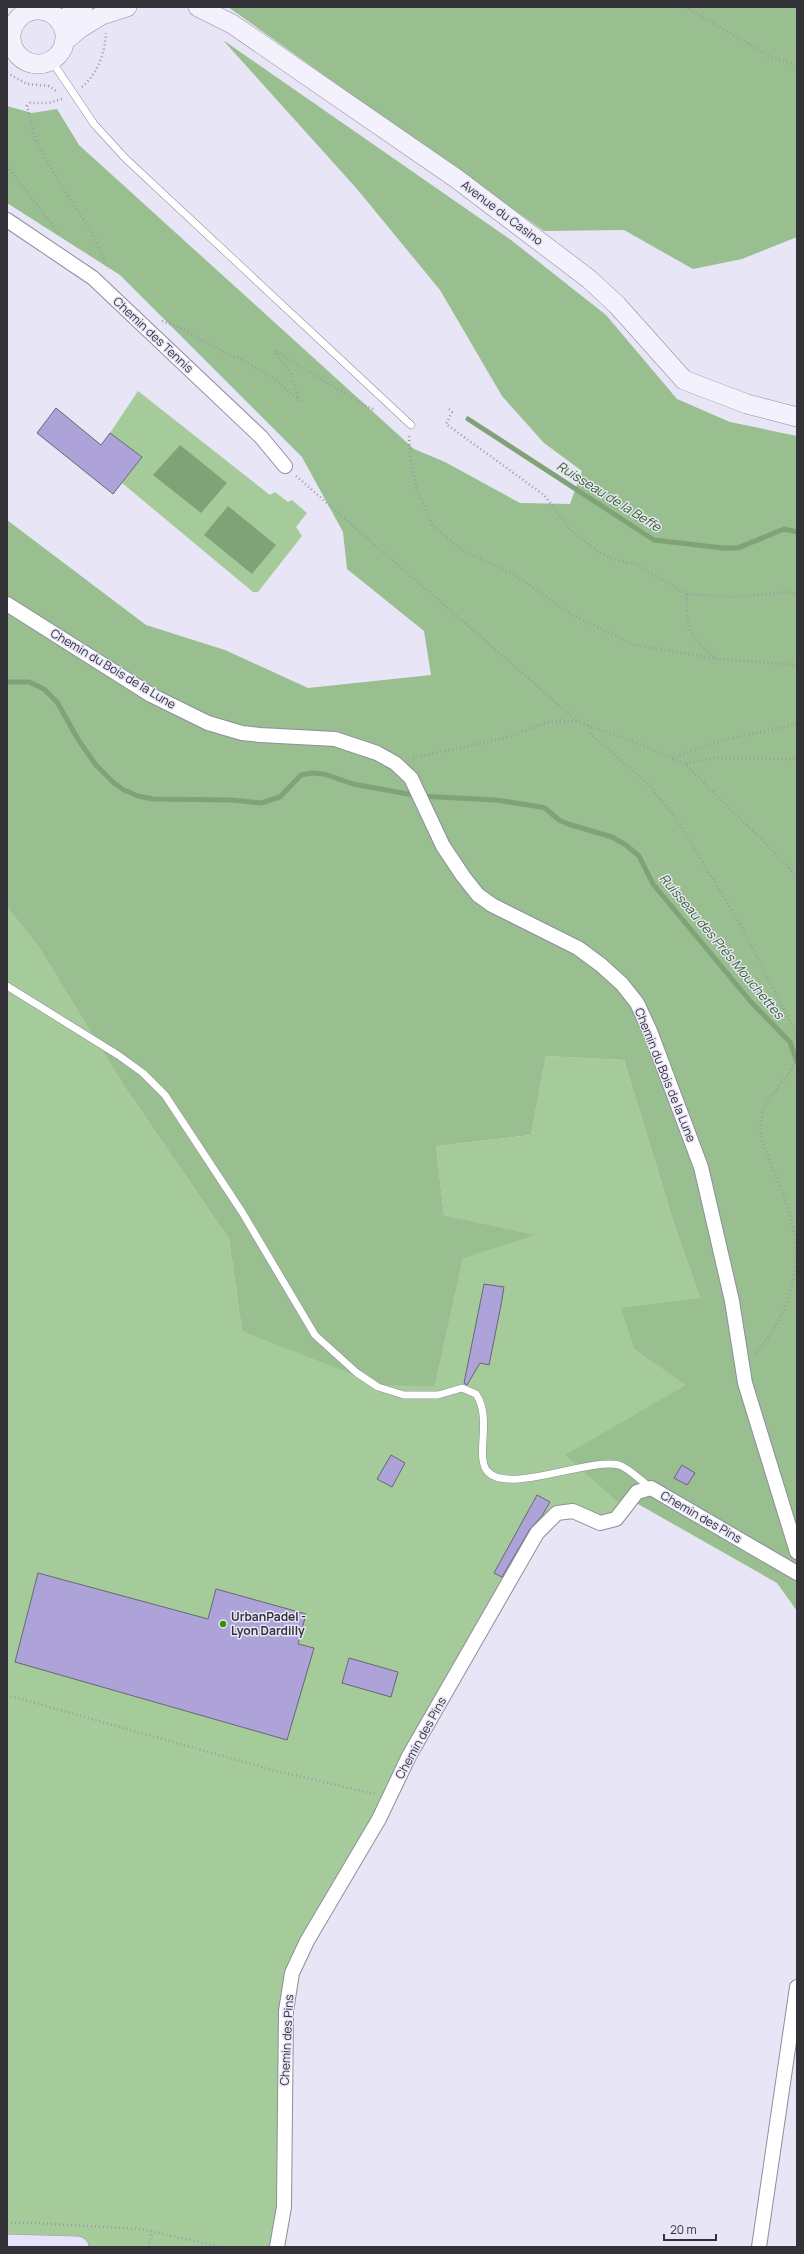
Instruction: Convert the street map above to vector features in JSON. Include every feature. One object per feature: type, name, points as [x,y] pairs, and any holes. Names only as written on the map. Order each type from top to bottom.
[{"type":"main road","points":[[7,2245],[78,2247]]},
{"type":"street","points":[[60,21],[83,7]]},
{"type":"street","points":[[65,41],[79,28],[102,16],[127,7]]},
{"type":"street","name":"Avenue du Casino","points":[[198,7],[232,24],[457,179],[589,279],[617,305],[684,380],[747,404],[797,417]]},
{"type":"street","points":[[46,11],[60,21],[65,34],[65,41],[62,49],[51,60],[36,64],[28,62],[16,53],[16,23],[46,11]]},
{"type":"street","name":"Chemin des Tennis","points":[[7,220],[93,278],[261,437],[285,466]]},
{"type":"street","name":"Chemin du Bois de la Lune","points":[[7,604],[151,695],[208,723],[242,733],[334,739],[377,752],[394,762],[410,776],[443,846],[478,895],[492,905],[578,948],[601,965],[622,984],[637,1002],[650,1030],[701,1167],[731,1294],[741,1362],[761,1440],[797,1552]]},
{"type":"street","name":"Chemin des Pins","points":[[277,2247],[284,2207],[286,2011],[292,1973],[307,1941],[389,1798],[409,1756],[537,1533],[557,1513],[573,1511],[600,1523],[616,1519],[637,1492],[651,1488],[797,1573]]},
{"type":"street","points":[[759,2247],[797,1986]]},
{"type":"lane","points":[[51,60],[94,124],[125,158],[410,424]]},
{"type":"lane","points":[[7,986],[118,1055],[143,1073],[165,1095],[242,1212],[315,1335],[357,1373],[378,1387],[404,1395],[438,1395],[462,1388],[476,1394],[484,1412],[482,1461],[487,1472],[493,1476],[519,1480],[600,1463],[620,1465],[651,1488]]},
{"type":"path","points":[[685,7],[771,57],[797,65]]},
{"type":"path","points":[[80,88],[88,81],[98,66],[104,51],[106,29]]},
{"type":"path","points":[[7,73],[27,84],[49,86],[65,97],[49,103],[30,103],[27,106],[36,141],[64,190],[93,234]]},
{"type":"path","points":[[7,166],[64,241]]},
{"type":"path","points":[[161,320],[182,329],[229,356],[241,358],[279,382],[299,401],[291,374],[274,350],[364,405],[378,411]]},
{"type":"path","points":[[449,409],[452,412],[446,424],[544,495],[573,532],[600,553],[616,560],[636,564],[687,594],[734,597],[788,592],[797,594]]},
{"type":"path","points":[[410,424],[410,456],[416,487],[433,526],[463,551],[512,574],[571,614],[634,645],[717,659],[797,665]]},
{"type":"path","points":[[285,466],[576,721]]},
{"type":"path","points":[[687,594],[688,626],[696,641],[717,659]]},
{"type":"path","points":[[394,762],[509,737],[547,722],[576,721],[685,764],[788,866],[797,880]]},
{"type":"path","points":[[672,758],[723,740],[797,724]]},
{"type":"path","points":[[588,725],[593,736],[648,784],[677,820],[744,931],[794,1029],[797,1040]]},
{"type":"path","points":[[685,764],[712,758],[797,759]]},
{"type":"path","points":[[741,1362],[758,1350],[776,1326],[785,1304],[794,1271],[795,1248],[790,1218],[761,1133],[763,1110],[771,1094],[791,1071],[797,1056]]},
{"type":"path","points":[[7,1695],[272,1770],[389,1798]]},
{"type":"path","points":[[7,2224],[35,2223],[152,2232],[222,2247]]},
{"type":"path","points":[[148,2247],[152,2232]]},
{"type":"shaded area","points":[[228,7],[797,7],[797,237],[742,259],[693,269],[624,230],[544,231]]},
{"type":"shaded area","points":[[223,40],[511,240],[606,315],[677,399],[730,422],[797,436],[797,1611],[777,1583],[631,1500],[618,1502],[565,1455],[686,1385],[635,1350],[621,1308],[700,1298],[675,1227],[624,1060],[546,1056],[531,1135],[436,1146],[444,1215],[535,1235],[463,1258],[435,1386],[380,1385],[242,1331],[229,1239],[124,1086],[38,946],[7,907],[7,520],[146,625],[225,650],[308,688],[431,675],[424,631],[347,569],[343,532],[302,457],[120,275],[7,203],[7,106],[32,113],[57,109],[79,145],[414,449],[445,462],[520,503],[570,504],[582,471],[544,443],[502,396],[440,290],[357,189]]},
{"type":"shaded area","points":[[138,391],[270,495],[275,492],[288,502],[292,500],[307,513],[296,527],[302,536],[258,592],[253,592],[122,483],[142,457],[110,433]]},
{"type":"shaded area","points":[[180,445],[227,483],[201,513],[153,475]]},
{"type":"shaded area","points":[[228,506],[276,545],[252,574],[204,535]]},
{"type":"shaded area","points":[[7,907],[38,946],[124,1086],[229,1239],[242,1331],[435,1386],[463,1257],[534,1235],[444,1215],[436,1146],[531,1135],[546,1056],[624,1060],[675,1227],[700,1298],[635,1350],[687,1385],[631,1500],[616,1519],[573,1511],[537,1533],[292,1973],[277,2247],[7,2247]]},
{"type":"building","points":[[56,408],[101,445],[110,433],[142,457],[113,494],[37,433]]},
{"type":"building","points":[[484,1284],[504,1287],[501,1305],[489,1365],[480,1363],[467,1385],[464,1383]]},
{"type":"building","points":[[391,1455],[405,1463],[392,1487],[377,1479]]},
{"type":"building","points":[[682,1465],[695,1473],[687,1485],[674,1478]]},
{"type":"building","points":[[537,1495],[550,1502],[542,1516],[530,1529],[502,1577],[494,1573]]},
{"type":"building","points":[[38,1573],[208,1619],[216,1589],[306,1614],[298,1644],[314,1648],[287,1740],[15,1662]]},
{"type":"building","points":[[349,1658],[398,1672],[391,1697],[342,1683]]},
{"type":"waterway","name":"Ruisseau de la Beffe","points":[[468,419],[654,540],[723,548],[738,548],[784,529],[797,532]]},
{"type":"waterway","name":"Ruisseau des Prés Mouchettes","points":[[7,682],[29,682],[44,689],[57,702],[79,741],[96,765],[114,783],[124,790],[138,796],[153,799],[232,800],[261,803],[280,797],[301,775],[312,773],[324,774],[353,784],[419,796],[496,800],[545,808],[559,820],[568,824],[612,837],[626,845],[639,856],[653,884],[751,1002],[790,1042],[797,1062]]},
{"type":"place","name":"UrbanPadel - Lyon Dardilly","points":[[223,1624]]}]
